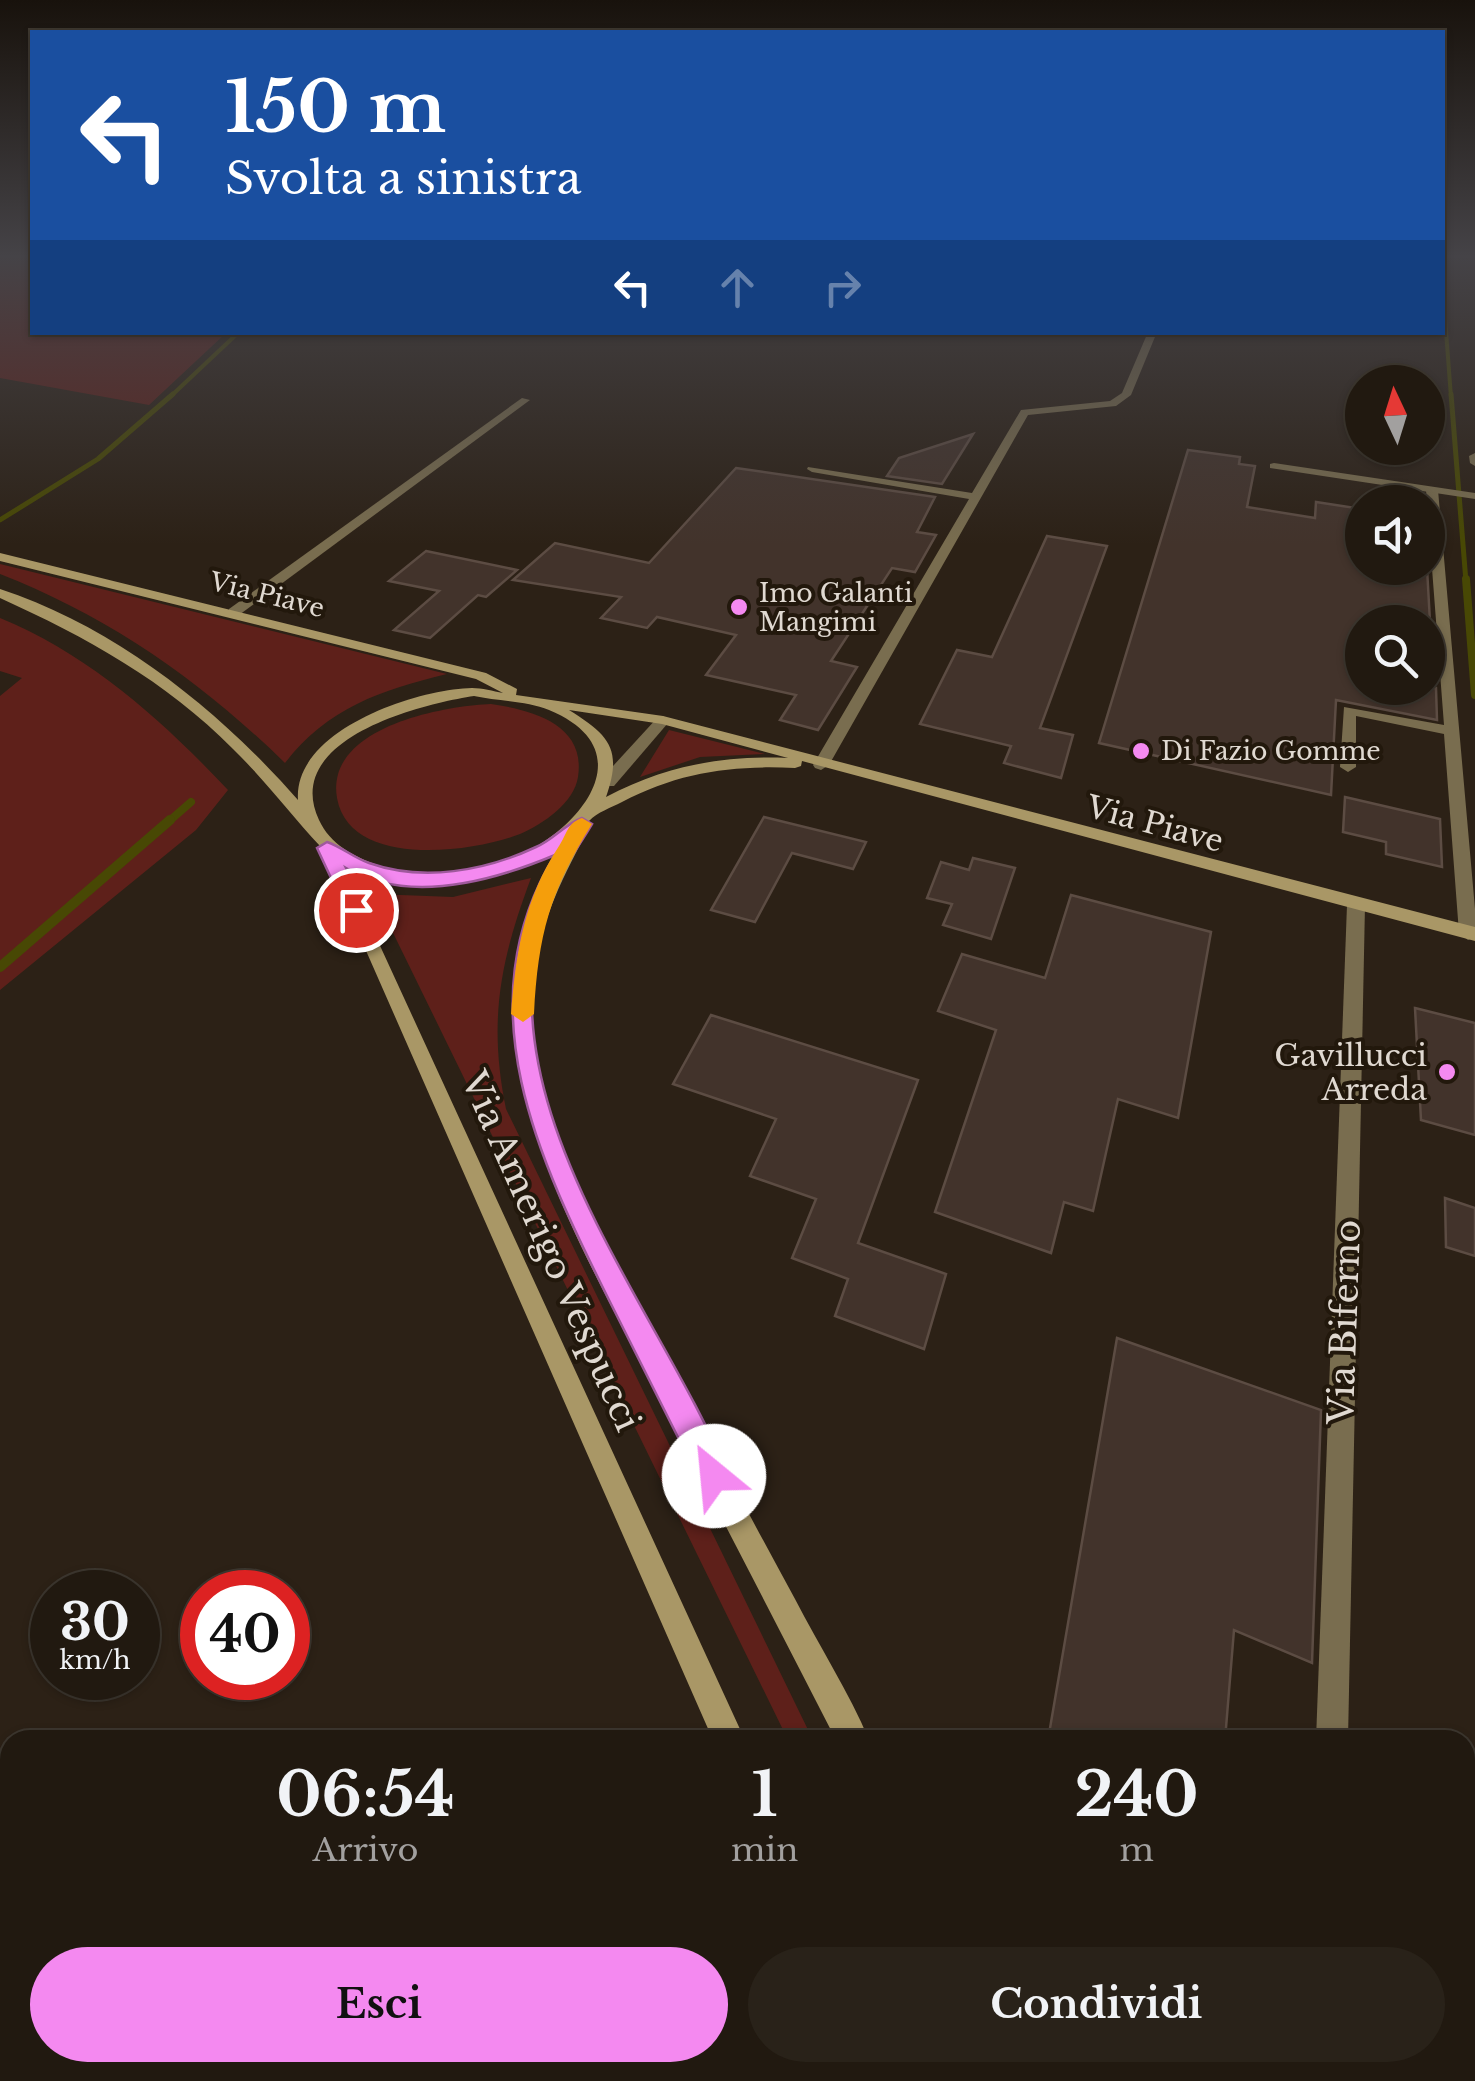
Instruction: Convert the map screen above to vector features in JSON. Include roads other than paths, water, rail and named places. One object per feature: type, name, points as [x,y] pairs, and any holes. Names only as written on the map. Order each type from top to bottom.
[{"type":"main road","name":"Via Piave","points":[[0,557],[482,676],[518,695]]},
{"type":"main road","points":[[0,593],[76,628],[170,684],[240,742],[327,848],[360,868],[404,878],[454,878],[504,868],[549,850],[590,816],[608,782],[608,757],[597,735],[578,717],[551,703],[518,695],[474,692],[429,698],[386,712],[348,732],[320,758],[306,788],[306,818]]},
{"type":"main road","name":"Via Piave","points":[[551,703],[663,720],[786,751],[821,765],[1472,933]]},
{"type":"main road","name":"Via Piave","points":[[590,816],[678,769],[713,761],[821,765]]},
{"type":"main road","name":"Via Amerigo Vespucci","points":[[590,816],[544,890],[526,949],[523,1033],[535,1099],[558,1169],[596,1250],[848,1730]]},
{"type":"main road","name":"Via Amerigo Vespucci","points":[[327,848],[724,1730]]},
{"type":"street","points":[[821,765],[1025,412],[1113,404],[1126,395],[1145,351]]},
{"type":"street","points":[[234,612],[524,400]]},
{"type":"street","points":[[1474,456],[1475,463]]},
{"type":"street","points":[[1274,466],[1399,485]]},
{"type":"street","points":[[812,469],[974,497]]},
{"type":"street","points":[[1445,492],[1475,496]]},
{"type":"street","points":[[1440,585],[1472,933]]},
{"type":"street","points":[[1348,767],[1350,710],[1452,731]]},
{"type":"street","points":[[608,782],[663,720]]},
{"type":"street","name":"Via Biferno","points":[[1332,1730],[1356,905]]},
{"type":"waterway","points":[[170,397],[219,351]]},
{"type":"waterway","points":[[1448,351],[1451,397]]},
{"type":"waterway","points":[[0,520],[98,459],[173,394]]},
{"type":"waterway","points":[[1451,394],[1466,582]]},
{"type":"waterway","points":[[1466,579],[1475,695]]},
{"type":"waterway","points":[[167,823],[191,802]]},
{"type":"waterway","points":[[0,967],[170,820]]},
{"type":"place","name":"Imo Galanti Mangimi","points":[[739,607]]},
{"type":"place","name":"Di Fazio Gomme","points":[[1141,751]]},
{"type":"place","name":"Gavillucci Arreda","points":[[1447,1072]]}]
